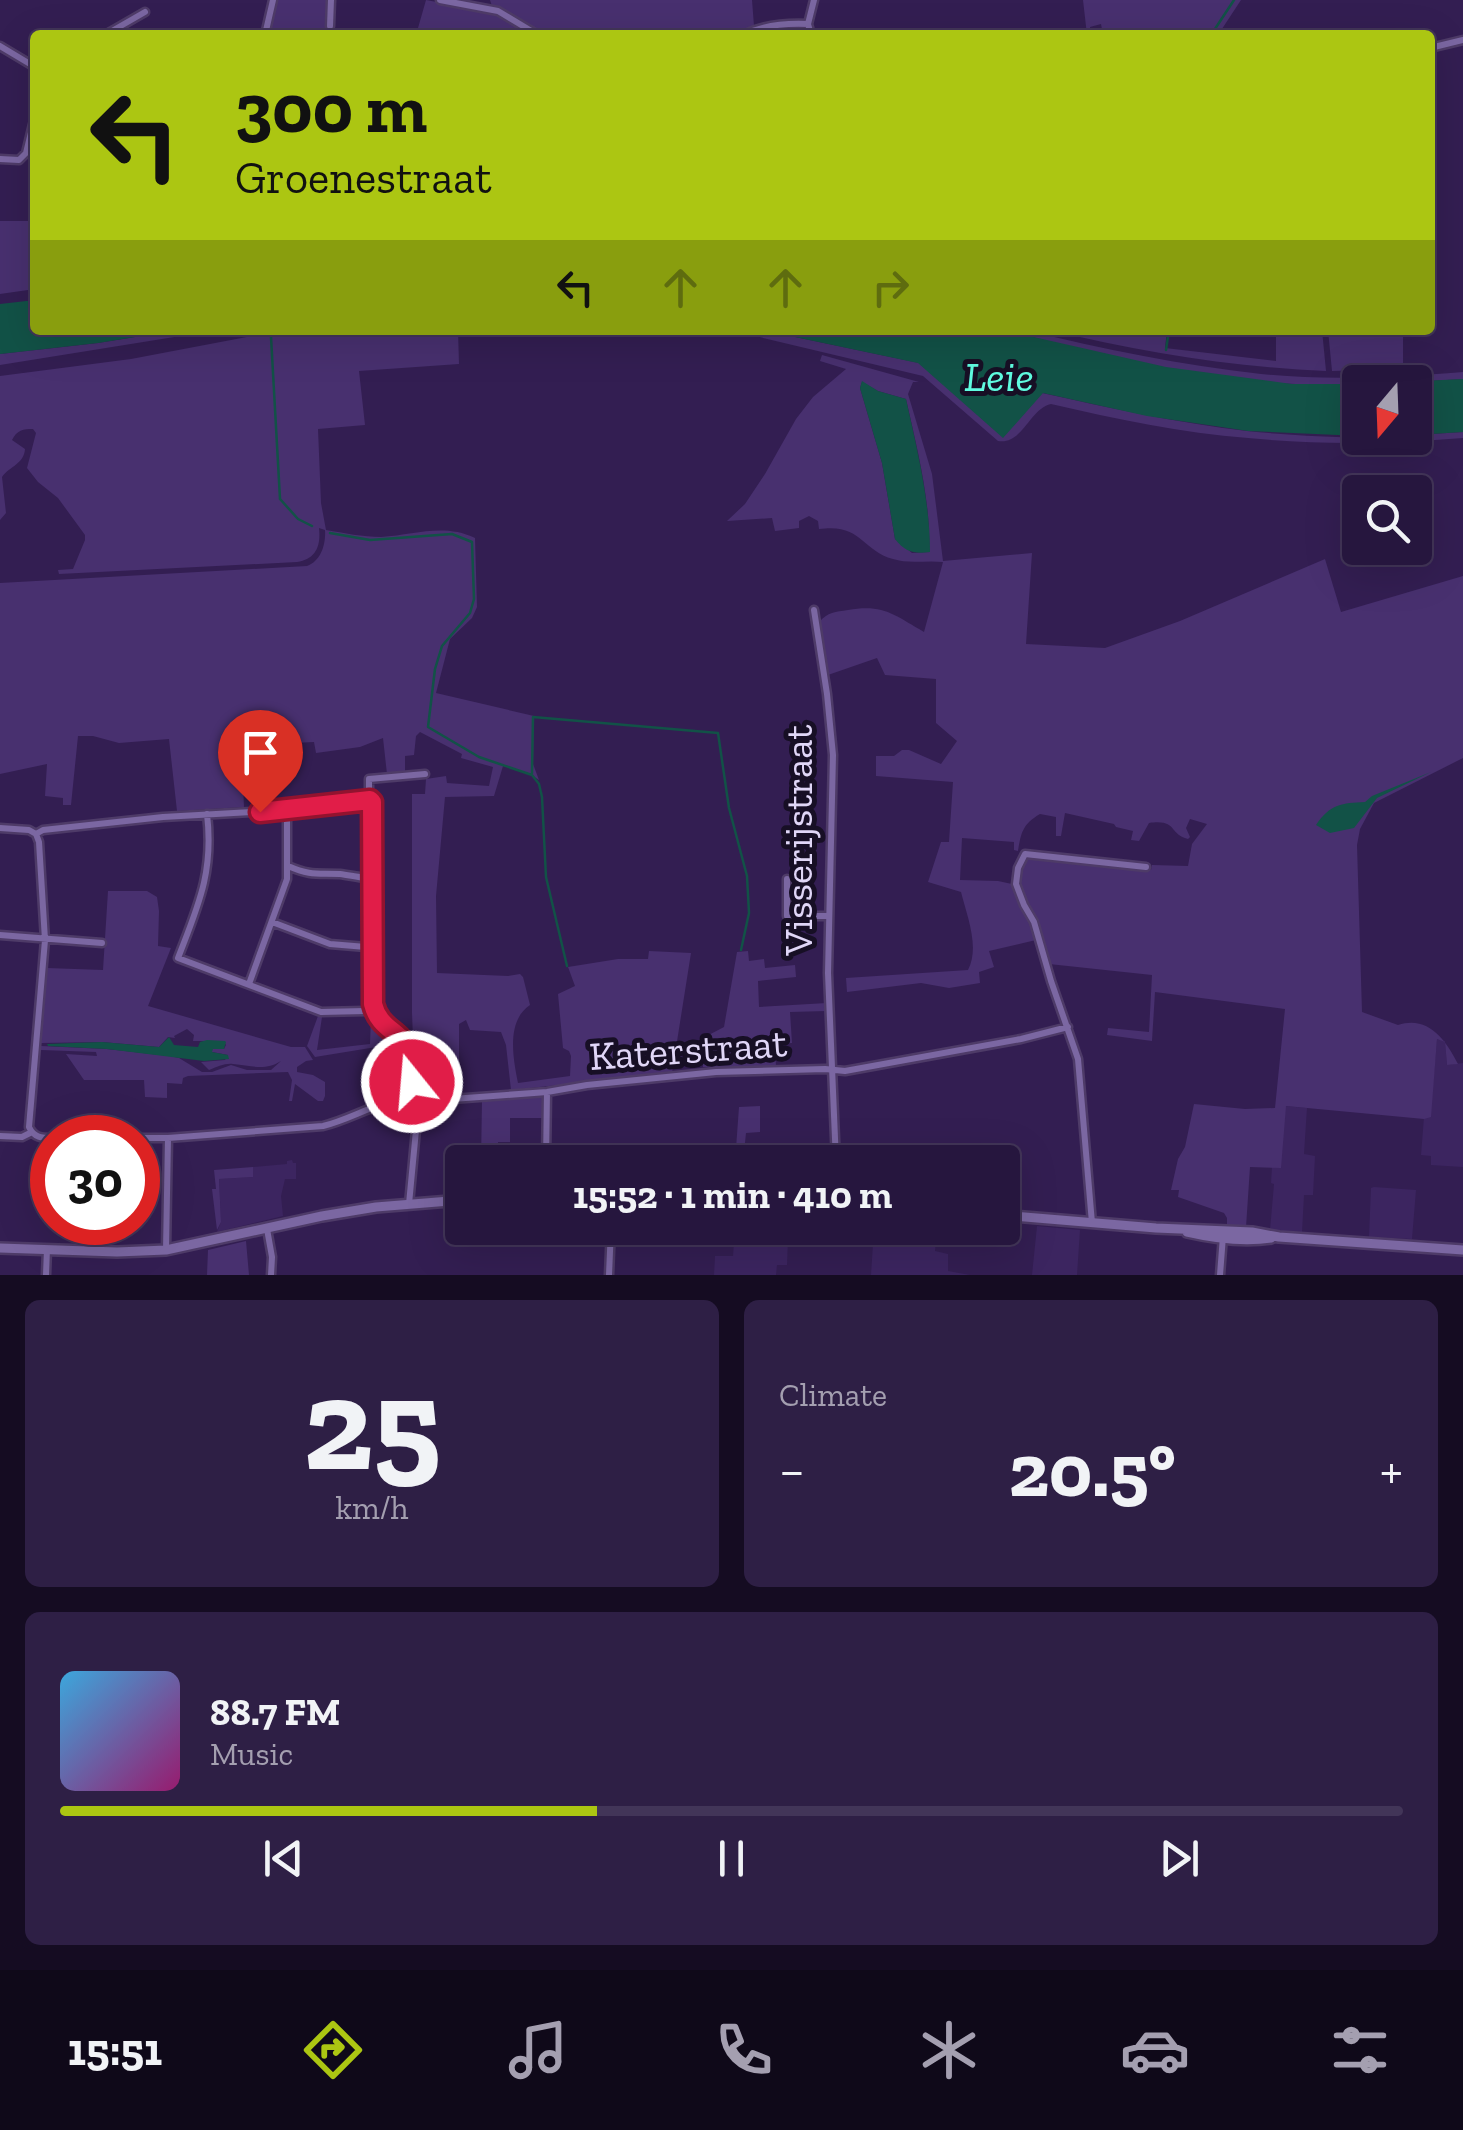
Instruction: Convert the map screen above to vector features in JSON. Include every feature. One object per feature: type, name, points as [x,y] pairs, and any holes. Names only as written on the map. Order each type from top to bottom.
[{"type":"main road","points":[[0,1248],[166,1250],[322,1216],[445,1201]]},
{"type":"main road","points":[[1020,1217],[1460,1251]]},
{"type":"street","points":[[266,30],[273,0]]},
{"type":"street","points":[[330,26],[332,0]]},
{"type":"street","points":[[440,0],[498,11],[530,30]]},
{"type":"street","points":[[810,30],[814,0]]},
{"type":"street","points":[[114,30],[146,12]]},
{"type":"street","points":[[756,30],[808,24]]},
{"type":"street","points":[[1435,47],[1463,40]]},
{"type":"street","points":[[0,46],[30,64]]},
{"type":"street","points":[[0,158],[20,160],[30,137]]},
{"type":"street","name":"Visserijstraat","points":[[814,610],[833,756],[828,973],[835,1145]]},
{"type":"street","points":[[418,1109],[414,1107],[409,1051],[380,1021],[373,1004],[369,780],[425,774]]},
{"type":"street","points":[[36,834],[43,830],[371,801]]},
{"type":"street","points":[[249,984],[286,879],[287,810]]},
{"type":"street","points":[[206,814],[210,840],[207,874],[178,958],[322,1012],[365,1010]]},
{"type":"street","points":[[0,828],[29,830],[39,842],[45,940],[30,1115]]},
{"type":"street","points":[[1092,1224],[1078,1059],[1016,878],[1026,854],[1146,867]]},
{"type":"street","points":[[288,866],[312,875],[366,878]]},
{"type":"street","points":[[787,879],[787,916],[830,916]]},
{"type":"street","points":[[272,922],[330,944],[366,947]]},
{"type":"street","points":[[0,935],[102,944]]},
{"type":"street","points":[[833,1072],[1068,1027]]},
{"type":"street","name":"Katerstraat","points":[[425,1102],[716,1072],[833,1072]]},
{"type":"street","name":"Katerstraat","points":[[546,1145],[547,1092]]},
{"type":"street","points":[[160,1138],[323,1126],[346,1121],[382,1103],[422,1097],[425,1102],[418,1109]]},
{"type":"street","points":[[409,1204],[418,1109]]},
{"type":"street","points":[[0,1136],[22,1137],[30,1133]]},
{"type":"street","points":[[166,1250],[168,1138]]},
{"type":"street","points":[[267,1228],[271,1275]]},
{"type":"street","points":[[1220,1275],[1224,1234]]},
{"type":"street","points":[[609,1275],[610,1245]]},
{"type":"street","points":[[46,1275],[48,1249]]},
{"type":"shaded area","points":[[275,0],[329,0],[326,30],[269,30]]},
{"type":"shaded area","points":[[426,0],[495,13],[524,30],[417,30]]},
{"type":"shaded area","points":[[490,0],[752,0],[754,26],[746,30],[536,30],[492,6]]},
{"type":"shaded area","points":[[1083,0],[1241,0],[1221,30],[1102,30],[1101,24],[1086,30]]},
{"type":"shaded area","points":[[0,221],[30,221],[30,290],[0,294]]},
{"type":"shaded area","points":[[147,335],[187,335],[0,365],[0,354]]},
{"type":"shaded area","points":[[257,335],[458,335],[459,364],[359,371],[365,425],[318,429],[326,530],[381,537],[452,531],[475,538],[477,607],[472,618],[450,639],[436,693],[534,716],[533,764],[539,780],[503,766],[494,796],[445,797],[436,896],[437,973],[523,977],[530,1005],[514,1030],[518,1083],[570,1076],[571,1056],[563,1048],[558,994],[575,986],[568,967],[648,959],[649,951],[691,953],[672,1073],[511,1090],[501,1032],[470,1030],[466,1020],[459,1024],[459,1094],[425,1096],[422,1090],[415,1089],[412,794],[425,794],[426,779],[446,776],[447,783],[489,786],[493,767],[461,758],[462,754],[420,732],[414,755],[405,756],[405,772],[387,774],[383,738],[360,747],[316,753],[314,742],[294,743],[293,732],[241,735],[244,807],[177,811],[169,739],[119,743],[78,736],[71,805],[63,805],[63,798],[45,796],[47,764],[0,774],[0,583],[307,566],[319,556],[323,546],[325,530],[319,528],[316,551],[297,562],[59,574],[58,570],[73,569],[85,535],[58,498],[27,468],[36,433],[33,429],[21,431],[12,440],[25,449],[19,462],[2,477],[6,513],[0,520],[0,376],[131,359]]},
{"type":"shaded area","points":[[751,335],[786,335],[919,363],[1003,437],[1042,393],[1247,431],[1342,437],[1342,442],[1223,436],[1051,404],[1037,412],[1014,438],[998,441],[923,376]]},
{"type":"shaded area","points":[[1024,335],[1046,335],[1201,366],[1342,378],[1342,385],[1222,377]]},
{"type":"shaded area","points":[[1073,335],[1166,335],[1165,348],[1276,361],[1276,335],[1322,335],[1326,371],[1256,366]]},
{"type":"shaded area","points":[[1328,335],[1403,335],[1403,365],[1342,365],[1342,371],[1332,371]]},
{"type":"shaded area","points":[[822,355],[919,382],[913,382],[908,394],[932,474],[943,561],[1032,553],[1026,644],[1105,648],[1180,621],[1325,559],[1341,612],[1463,576],[1463,758],[1374,803],[1360,829],[1357,845],[1362,1012],[1398,1025],[1427,1027],[1444,1042],[1437,1039],[1431,1117],[1286,1106],[1281,1168],[1250,1167],[1246,1227],[1227,1227],[1224,1213],[1178,1197],[1179,1190],[1171,1190],[1194,1104],[1275,1108],[1285,1009],[1155,992],[1152,1041],[1107,1035],[1108,1028],[1149,1032],[1152,975],[1049,964],[1019,877],[1025,858],[1031,857],[1151,870],[1152,865],[1188,866],[1192,844],[1207,824],[1190,819],[1186,828],[1188,839],[1158,822],[1149,823],[1139,841],[1131,840],[1133,831],[1065,813],[1061,836],[1056,836],[1056,817],[1040,814],[1030,821],[1018,851],[1014,850],[1014,842],[962,838],[960,880],[1012,884],[1034,926],[1036,940],[989,951],[994,967],[979,972],[980,983],[949,988],[921,983],[847,992],[846,978],[968,970],[973,942],[961,892],[928,882],[941,842],[949,842],[953,782],[876,776],[876,756],[894,756],[909,750],[941,764],[957,741],[936,723],[936,679],[885,675],[877,658],[825,676],[819,622],[835,612],[871,609],[888,612],[924,632],[943,562],[893,559],[853,533],[819,529],[818,521],[809,516],[799,521],[799,528],[775,531],[772,518],[727,521],[745,504],[813,397],[846,369],[820,361]],"holes":[[[862,382],[906,399],[926,494],[929,552],[912,553],[895,539],[882,463],[860,388]]]},
{"type":"shaded area","points":[[1463,372],[1463,379],[1432,381],[1432,374]]},
{"type":"shaded area","points":[[1463,432],[1463,438],[1432,440],[1432,434]]},
{"type":"shaded area","points":[[108,891],[147,891],[157,897],[158,946],[171,948],[148,1006],[291,1047],[305,1047],[313,1060],[297,1067],[297,1072],[325,1082],[323,1101],[295,1084],[289,1101],[292,1080],[288,1072],[188,1076],[182,1084],[167,1083],[167,1098],[145,1097],[144,1080],[84,1080],[66,1054],[97,1056],[96,1052],[41,1050],[41,1046],[107,1049],[169,1056],[202,1072],[231,1065],[271,1070],[281,1061],[264,1067],[230,1064],[209,1070],[201,1062],[225,1060],[228,1055],[212,1052],[224,1049],[224,1041],[193,1041],[194,1035],[187,1029],[175,1038],[168,1037],[159,1047],[102,1042],[41,1043],[47,968],[103,970]]},
{"type":"shaded area","points":[[748,951],[749,961],[764,959],[765,968],[795,965],[796,977],[758,981],[759,1007],[827,1003],[827,1011],[790,1012],[792,1043],[775,1044],[776,1067],[703,1067],[701,1039],[724,1027],[737,952]]},
{"type":"shaded area","points":[[318,1016],[322,1017],[317,1050],[370,1044],[371,1018],[401,1043],[315,1057],[307,1046]]},
{"type":"shaded area","points":[[1437,1039],[1445,1041],[1447,1065],[1463,1063],[1463,1167],[1431,1165],[1431,1156],[1421,1155],[1424,1117],[1430,1117]]},
{"type":"shaded area","points":[[1445,1043],[1458,1064],[1447,1065]]},
{"type":"shaded area","points":[[544,1097],[544,1118],[510,1118],[510,1142],[481,1145],[482,1100]]},
{"type":"shaded area","points":[[760,1106],[760,1132],[746,1133],[745,1145],[736,1145],[739,1107]]},
{"type":"shaded area","points":[[1285,1106],[1307,1108],[1304,1154],[1315,1156],[1313,1195],[1304,1195],[1302,1232],[1270,1230],[1272,1167],[1280,1168]]},
{"type":"shaded area","points":[[292,1160],[296,1163],[296,1179],[285,1179],[281,1196],[283,1216],[217,1232],[221,1222],[219,1179],[252,1177],[253,1167],[287,1164]]},
{"type":"shaded area","points":[[253,1167],[253,1177],[219,1179],[221,1222],[217,1230],[214,1170]]},
{"type":"shaded area","points":[[1374,1187],[1416,1190],[1412,1239],[1369,1237]]},
{"type":"shaded area","points":[[1037,1226],[1080,1230],[1077,1275],[1032,1275]]},
{"type":"shaded area","points":[[246,1241],[249,1275],[207,1275],[208,1250]]},
{"type":"shaded area","points":[[734,1245],[788,1245],[787,1265],[777,1265],[776,1275],[714,1275],[715,1256],[733,1256]]},
{"type":"shaded area","points":[[873,1245],[936,1245],[935,1251],[948,1254],[948,1271],[970,1275],[871,1275]]},
{"type":"water","points":[[30,301],[30,335],[147,335],[0,354],[0,304]]},
{"type":"water","name":"Leie","points":[[786,335],[1025,335],[1166,367],[1292,384],[1342,384],[1342,435],[1248,431],[1147,416],[1043,393],[1003,438],[918,363]]},
{"type":"water","points":[[1463,379],[1463,432],[1432,434],[1432,380]]},
{"type":"water","points":[[862,381],[878,391],[906,399],[925,494],[930,552],[910,551],[895,539],[882,463],[860,388]]},
{"type":"water","points":[[1431,772],[1377,798],[1354,828],[1330,833],[1316,825],[1337,806],[1365,802]]},
{"type":"water","points":[[169,1037],[174,1045],[198,1047],[207,1040],[225,1041],[224,1049],[212,1052],[228,1055],[229,1059],[204,1061],[47,1044],[102,1042],[159,1047]]},
{"type":"waterway","points":[[1214,30],[1234,0]]},
{"type":"waterway","points":[[1166,350],[1168,335]]},
{"type":"waterway","points":[[271,337],[280,499],[298,519],[312,526]]},
{"type":"waterway","points":[[330,533],[370,540],[452,534],[472,542],[474,599],[470,613],[442,646],[428,727],[479,757],[532,775],[539,784],[546,877],[567,966]]},
{"type":"waterway","points":[[532,773],[533,717],[718,733],[729,808],[747,876],[749,913],[741,950]]},
{"type":"route","points":[[260,812],[372,802],[373,1004],[380,1021],[406,1045],[411,1057],[412,1082]]}]
